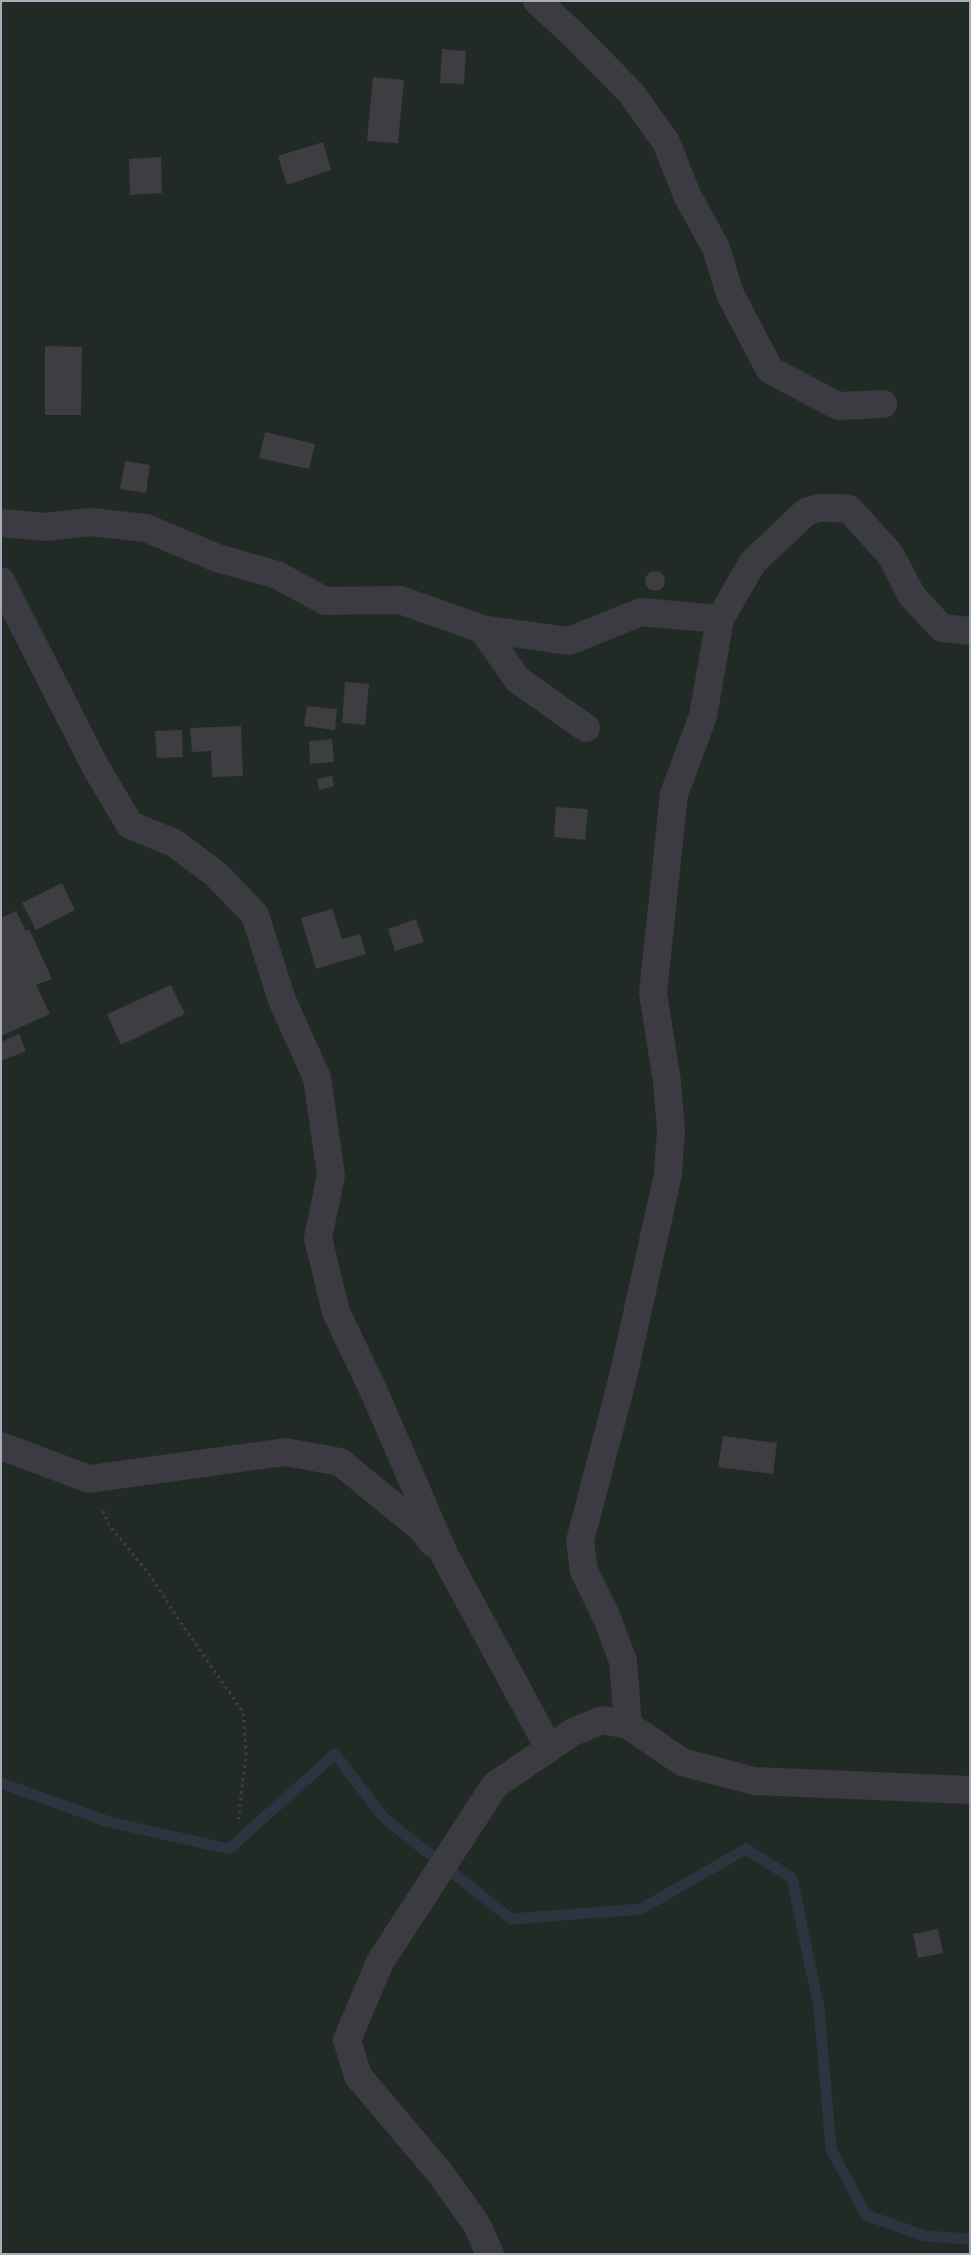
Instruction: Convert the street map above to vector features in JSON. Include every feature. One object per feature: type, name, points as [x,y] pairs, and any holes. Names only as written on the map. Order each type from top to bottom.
[{"type":"street","points":[[537,1],[631,92],[666,142],[687,195],[716,248],[730,294],[770,370],[838,406],[882,404]]},
{"type":"street","points":[[628,1725],[623,1661],[607,1618],[584,1571],[580,1540],[623,1377],[668,1174],[671,1129],[667,1082],[653,993],[674,794],[703,716],[720,619],[753,562],[806,512],[818,508],[837,508],[850,510],[890,554],[912,596],[942,628],[970,631]]},
{"type":"street","points":[[1,523],[44,527],[90,522],[146,528],[217,558],[277,575],[325,601],[400,600],[482,629],[569,641],[641,612],[720,619]]},
{"type":"street","points":[[1,581],[95,766],[130,826],[174,843],[217,875],[255,915],[282,1000],[317,1078],[331,1175],[318,1238],[336,1312],[375,1394],[445,1556],[549,1748]]},
{"type":"street","points":[[482,629],[518,680],[586,728]]},
{"type":"street","points":[[1,1446],[89,1479],[285,1452],[340,1462],[422,1529],[445,1556]]},
{"type":"street","points":[[490,2254],[477,2225],[440,2173],[358,2076],[347,2040],[380,1962],[494,1786],[573,1732],[602,1720],[628,1725],[682,1762],[754,1781],[970,1790]]},
{"type":"path","points":[[89,1479],[109,1525],[150,1574],[182,1626],[242,1712],[246,1754],[238,1823]]},
{"type":"shaded area","points":[[1,1],[970,1],[970,2254],[1,2254]]},
{"type":"building","points":[[442,49],[466,51],[464,84],[440,83]]},
{"type":"building","points":[[373,77],[404,80],[398,143],[367,141]]},
{"type":"building","points":[[323,142],[331,170],[287,185],[278,156]]},
{"type":"building","points":[[161,157],[162,193],[130,195],[129,159]]},
{"type":"building","points":[[45,346],[82,347],[81,415],[45,415]]},
{"type":"building","points":[[265,432],[315,444],[309,469],[259,458]]},
{"type":"building","points":[[125,461],[150,465],[146,493],[120,489]]},
{"type":"building","points":[[655,571],[662,574],[665,581],[662,588],[655,591],[648,588],[645,581],[648,574]]},
{"type":"building","points":[[345,682],[369,684],[365,725],[342,723]]},
{"type":"building","points":[[307,706],[337,709],[335,730],[304,726]]},
{"type":"building","points":[[241,726],[243,776],[212,777],[211,751],[192,752],[190,728]]},
{"type":"building","points":[[182,730],[183,757],[157,758],[155,731]]},
{"type":"building","points":[[332,739],[334,762],[310,764],[309,741]]},
{"type":"building","points":[[332,776],[334,786],[319,790],[317,779]]},
{"type":"building","points":[[556,807],[588,809],[585,840],[554,837]]},
{"type":"building","points":[[62,883],[75,910],[36,930],[22,903]]},
{"type":"building","points":[[332,909],[342,939],[360,934],[366,954],[316,969],[301,918]]},
{"type":"building","points":[[16,911],[26,931],[29,929],[52,979],[36,985],[50,1014],[1,1036],[1,918]]},
{"type":"building","points":[[416,919],[424,942],[395,951],[388,929]]},
{"type":"building","points":[[171,985],[185,1014],[121,1045],[107,1014]]},
{"type":"building","points":[[19,1034],[26,1051],[1,1061],[1,1042]]},
{"type":"building","points":[[723,1436],[777,1443],[773,1474],[718,1467]]},
{"type":"building","points":[[938,1929],[943,1953],[918,1958],[913,1934]]},
{"type":"waterway","points":[[1,1783],[109,1822],[229,1849],[335,1754],[384,1818],[511,1919],[641,1909],[746,1849],[792,1878],[819,2008],[831,2149],[866,2215],[925,2236],[970,2239]]}]
